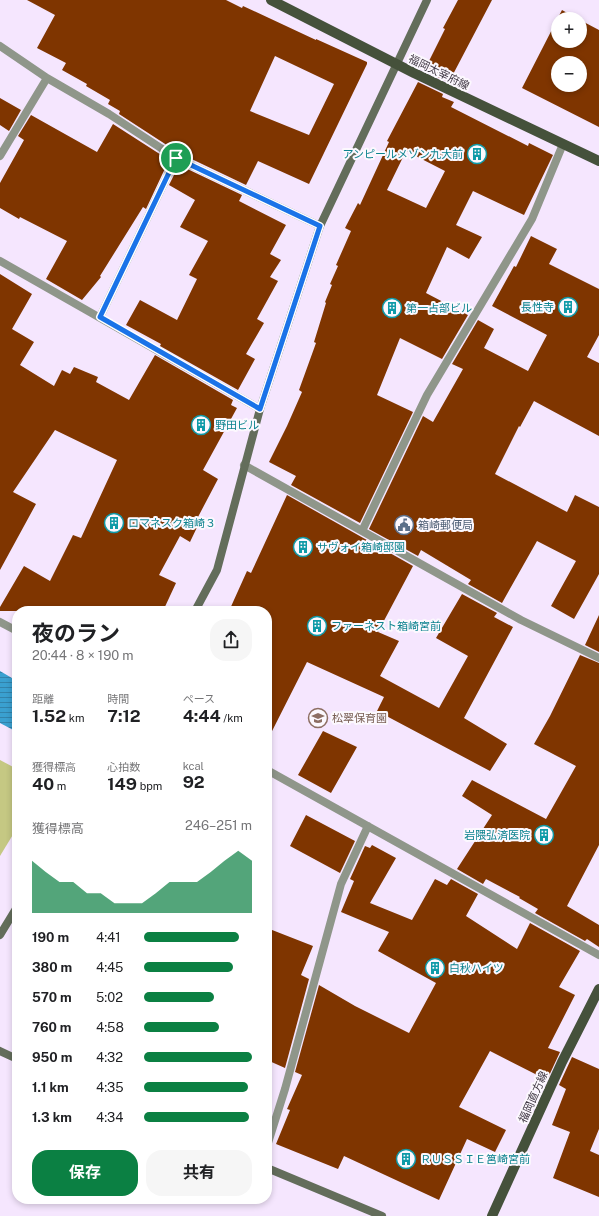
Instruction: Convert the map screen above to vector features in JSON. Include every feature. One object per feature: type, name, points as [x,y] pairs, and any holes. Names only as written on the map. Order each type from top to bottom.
[{"type":"main road","name":"福岡太宰府線","points":[[271,0],[396,64],[599,161]]},
{"type":"main road","name":"福岡直方線","points":[[492,1216],[562,1062],[599,989]]},
{"type":"street","points":[[198,606],[217,570],[260,409],[320,226],[427,0]]},
{"type":"street","points":[[0,46],[47,78],[110,114],[176,158],[320,226]]},
{"type":"street","points":[[0,156],[47,78]]},
{"type":"street","points":[[362,531],[427,394],[532,219],[563,144]]},
{"type":"street","points":[[100,317],[176,158]]},
{"type":"street","points":[[0,261],[260,409]]},
{"type":"street","points":[[244,465],[521,620],[599,658]]},
{"type":"street","points":[[0,622],[12,628]]},
{"type":"street","points":[[272,773],[599,955]]},
{"type":"street","points":[[272,1130],[285,1089],[341,884],[368,826]]},
{"type":"street","points":[[0,934],[12,915]]},
{"type":"street","points":[[0,1051],[12,1057]]},
{"type":"street","points":[[272,1170],[382,1216]]},
{"type":"green space","points":[[0,760],[12,766],[12,836],[0,856]]},
{"type":"water","points":[[0,671],[12,678],[12,729],[0,723]]},
{"type":"building","points":[[27,0],[226,0],[242,8],[243,6],[367,62],[367,64],[309,184],[258,161],[246,185],[179,153],[119,114],[120,111],[108,104],[110,100],[86,86],[87,84],[62,70],[66,63],[37,48],[55,15]],"holes":[[[275,56],[334,84],[309,135],[250,111]]]},
{"type":"building","points":[[458,0],[492,0],[449,82],[424,71],[445,29],[443,28]]},
{"type":"building","points":[[587,24],[599,30],[599,127],[522,88],[551,31],[551,48],[587,48]]},
{"type":"building","points":[[418,82],[443,94],[442,97],[454,102],[451,107],[528,146],[529,143],[553,155],[524,215],[473,191],[456,225],[482,237],[469,259],[447,247],[426,293],[468,315],[442,359],[400,338],[377,395],[413,412],[360,523],[291,485],[296,476],[269,462],[302,392],[299,390],[316,343],[314,342],[326,303],[325,302],[332,285],[330,284],[338,266],[336,265],[351,231],[345,228],[358,203],[360,205],[389,142],[387,141]],"holes":[[[406,151],[445,171],[426,208],[387,190]]]},
{"type":"building","points":[[0,98],[21,110],[9,131],[0,125]]},
{"type":"building","points":[[31,115],[97,152],[113,124],[169,160],[146,209],[143,207],[100,276],[101,277],[82,300],[46,279],[67,241],[20,217],[19,219],[0,208],[0,183],[24,140],[18,136]]},
{"type":"building","points":[[179,165],[242,195],[239,201],[286,225],[270,254],[281,260],[270,277],[278,281],[257,319],[264,323],[246,354],[255,359],[238,390],[126,325],[140,300],[177,320],[197,279],[189,275],[208,241],[180,227],[195,200],[169,185]]},
{"type":"building","points":[[531,236],[557,249],[549,264],[599,289],[599,335],[587,357],[599,363],[599,436],[534,401],[520,427],[519,426],[495,474],[567,512],[575,495],[599,507],[599,574],[574,619],[551,606],[576,561],[537,541],[502,603],[468,584],[471,580],[421,550],[418,556],[369,529],[423,416],[433,422],[463,369],[452,364],[478,320],[494,329],[484,348],[528,371],[547,335],[492,306],[514,266],[516,267]]},
{"type":"building","points":[[0,274],[32,294],[12,329],[34,342],[20,365],[54,386],[62,370],[70,374],[74,367],[98,377],[96,382],[129,400],[155,355],[233,400],[231,405],[237,408],[203,470],[218,479],[198,517],[201,519],[190,542],[180,536],[159,575],[176,583],[165,606],[12,606],[12,611],[0,611],[0,607],[24,566],[50,581],[73,535],[81,538],[117,460],[55,430],[13,492],[36,504],[0,570]]},
{"type":"building","points":[[287,495],[413,566],[378,632],[399,641],[380,676],[439,708],[468,656],[436,638],[462,594],[497,613],[494,617],[513,627],[464,718],[507,744],[490,771],[377,711],[384,697],[307,662],[272,731],[272,606],[231,606],[247,571],[251,573]]},
{"type":"building","points":[[599,615],[599,652],[585,645]]},
{"type":"building","points":[[580,655],[599,663],[599,845],[567,906],[599,925],[599,947],[587,939],[585,941],[535,913],[538,909],[519,898],[520,897],[486,879],[483,884],[457,869],[492,815],[462,796],[472,780],[546,819],[576,766],[534,744],[550,716]]},
{"type":"building","points":[[323,731],[357,747],[331,793],[298,775]]},
{"type":"building","points":[[306,815],[355,841],[340,873],[290,846]]},
{"type":"building","points":[[372,845],[396,858],[370,903],[412,920],[435,879],[447,885],[451,879],[478,894],[466,916],[517,949],[530,923],[580,951],[559,987],[575,995],[548,1048],[560,1052],[547,1080],[490,1051],[459,1107],[506,1130],[495,1152],[467,1139],[439,1200],[344,1156],[338,1169],[276,1144],[290,1110],[287,1109],[302,1075],[295,1072],[319,985],[355,1006],[409,1033],[436,983],[378,951],[389,932],[341,912],[354,881],[350,879],[365,846],[370,848]]},
{"type":"building","points":[[272,930],[313,946],[301,975],[309,979],[285,1068],[272,1062]]},
{"type":"building","points":[[572,1057],[599,1069],[599,1129],[590,1151],[599,1155],[599,1197],[553,1178],[570,1132],[552,1125],[566,1089],[559,1085]]},
{"type":"place","name":"アンピールメゾン九大前","points":[[477,154]]},
{"type":"place","name":"長性寺","points":[[568,307]]},
{"type":"place","name":"第一占部ビル","points":[[392,308]]},
{"type":"place","name":"野田ビル","points":[[201,425]]},
{"type":"place","name":"ロマネスク箱崎３","points":[[114,523]]},
{"type":"place","name":"箱崎郵便局","points":[[404,525]]},
{"type":"place","name":"サヴォイ箱崎邸園","points":[[303,547]]},
{"type":"place","name":"ファーネスト箱崎宮前","points":[[317,626]]},
{"type":"place","name":"松翠保育園","points":[[318,718]]},
{"type":"place","name":"岩隈弘済医院","points":[[544,835]]},
{"type":"place","name":"白秋ハイツ","points":[[435,968]]},
{"type":"place","name":"ＲＵＳＳＩＥ筥崎宮前","points":[[406,1159]]},
{"type":"route","points":[[176,158],[320,226],[260,409],[100,317],[176,158]]}]
